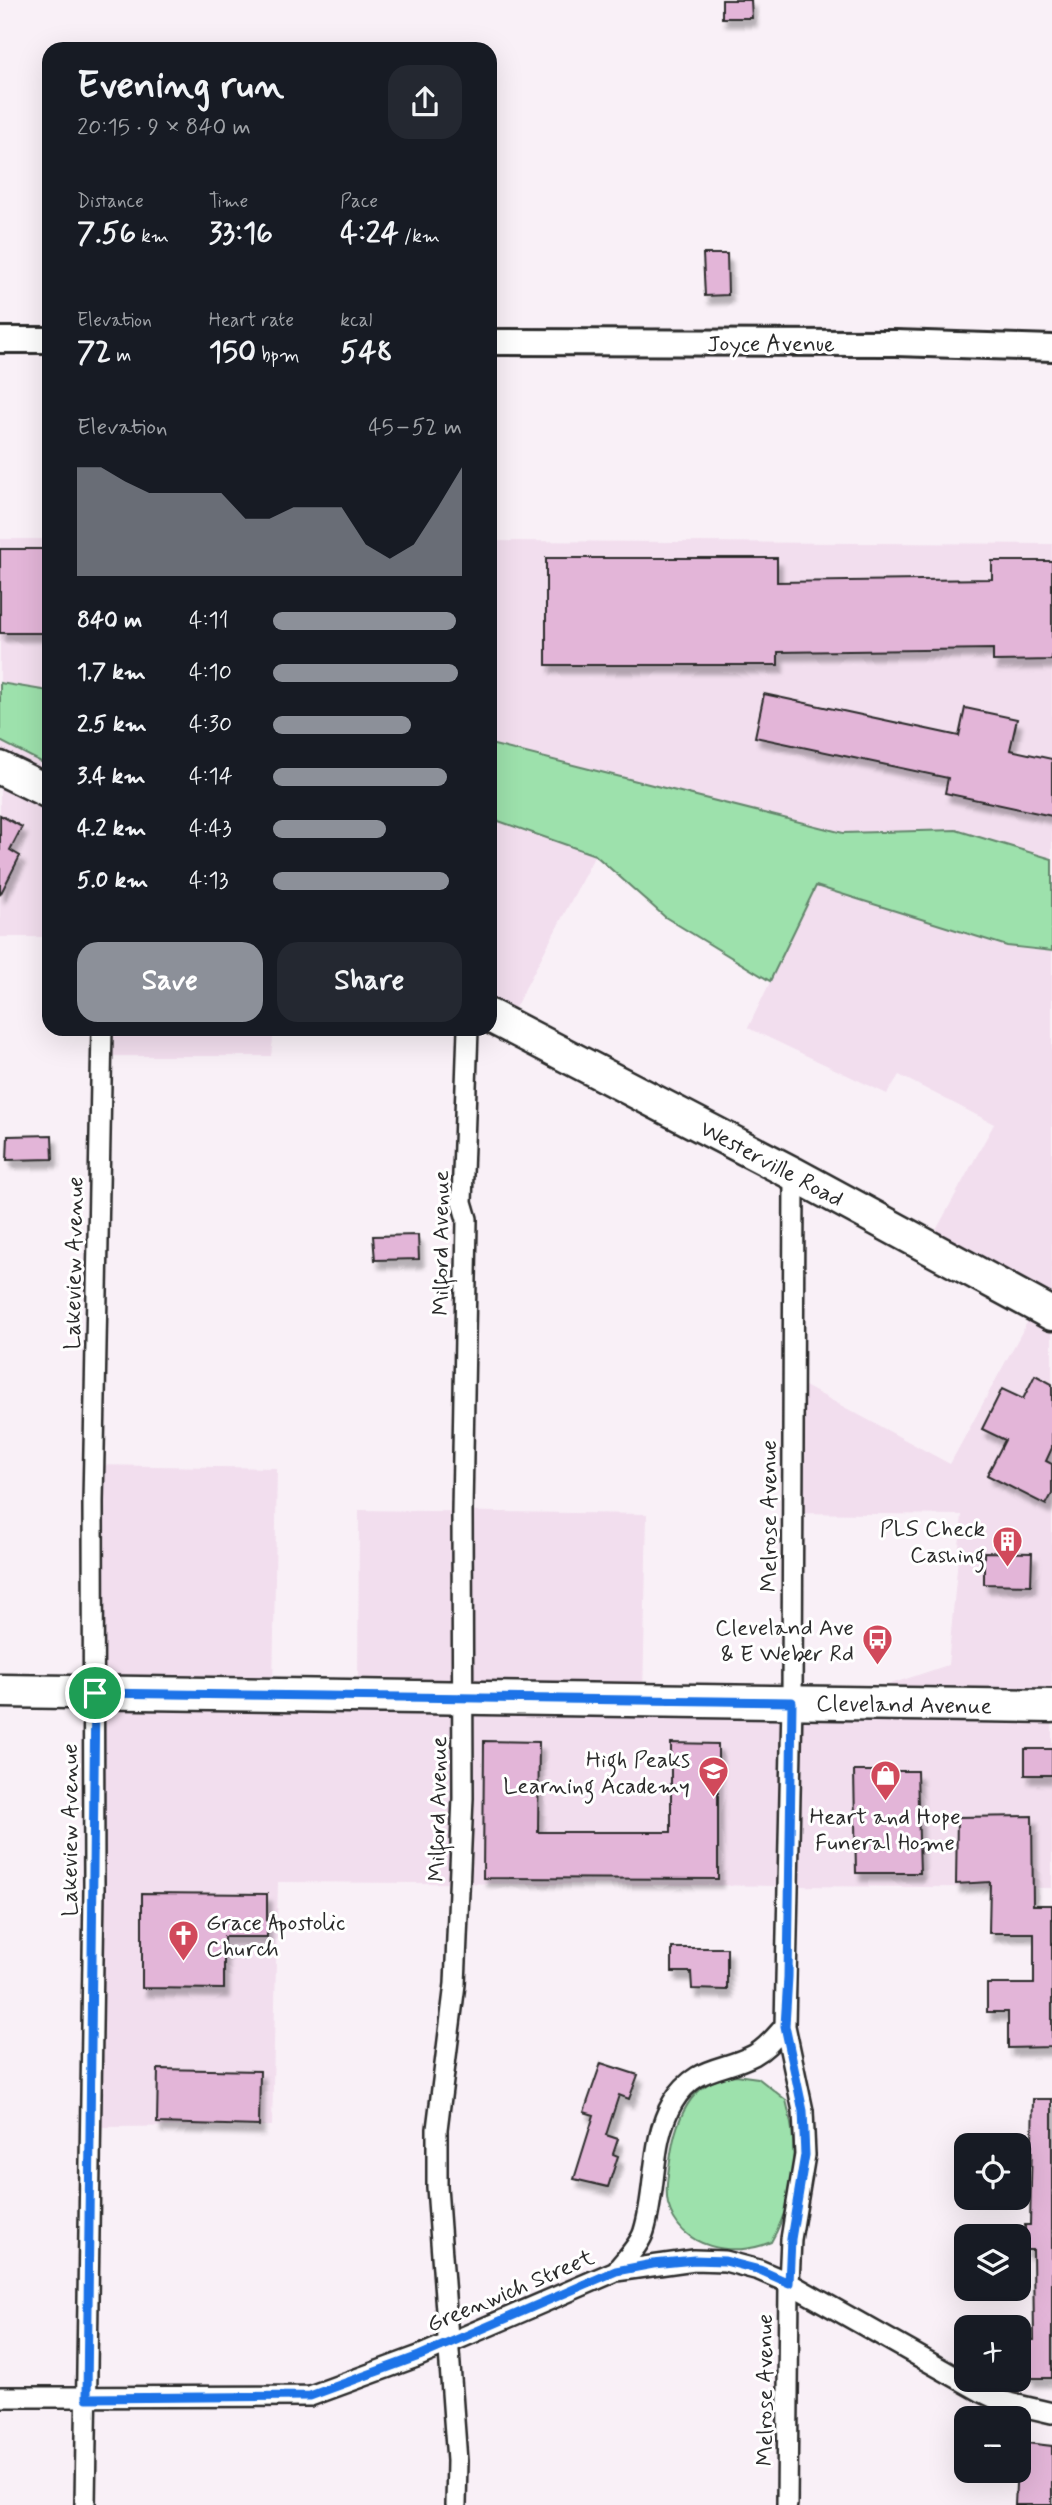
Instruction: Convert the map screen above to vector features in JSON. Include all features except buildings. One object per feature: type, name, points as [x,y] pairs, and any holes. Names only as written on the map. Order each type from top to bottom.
[{"type":"main road","points":[[0,768],[42,789]]},
{"type":"main road","name":"Westerville Road","points":[[497,1020],[794,1174],[1052,1314]]},
{"type":"main road","name":"Cleveland Avenue","points":[[0,1691],[1052,1706]]},
{"type":"street","points":[[0,340],[42,340]]},
{"type":"street","name":"Joyce Avenue","points":[[497,342],[896,343],[1052,348]]},
{"type":"street","name":"Lakeview Avenue","points":[[85,2505],[95,1693],[93,1502],[102,1036]]},
{"type":"street","name":"Milford Avenue","points":[[456,2505],[457,2461],[437,2187],[437,2129],[455,1984],[464,1698],[462,1512],[467,1219],[462,1202],[468,1036]]},
{"type":"street","name":"Melrose Avenue","points":[[787,2505],[791,2239],[805,2155],[803,2111],[785,2026],[792,1702],[794,1174]]},
{"type":"street","points":[[616,2271],[643,2235],[658,2149],[672,2103],[692,2079],[712,2068],[753,2055],[768,2045],[785,2026]]},
{"type":"street","name":"Greenwich Street","points":[[0,2397],[310,2396],[447,2344],[616,2271],[694,2260],[725,2261],[760,2270],[789,2283],[982,2392],[1008,2403],[1052,2413]]},
{"type":"shaded area","points":[[0,539],[42,539],[42,690],[0,683]]},
{"type":"shaded area","points":[[497,541],[1052,544],[1052,859],[956,830],[843,833],[497,746]]},
{"type":"shaded area","points":[[0,741],[42,762],[42,937],[0,937]]},
{"type":"shaded area","points":[[497,820],[595,855],[506,1025],[497,1020]]},
{"type":"shaded area","points":[[816,886],[1007,946],[1052,951],[1052,1888],[278,1882],[272,2126],[91,2127],[93,1465],[277,1468],[273,1689],[358,1691],[359,1510],[647,1514],[643,1696],[837,1702],[948,1665],[962,1515],[787,1513],[792,1379],[950,1464],[1036,1306],[928,1245],[994,1124],[899,1075],[887,1094],[748,1028]]},
{"type":"shaded area","points":[[99,1036],[273,1036],[271,1056],[99,1056]]},
{"type":"green space","points":[[0,683],[42,690],[42,762],[0,741]]},
{"type":"green space","points":[[497,746],[843,833],[956,830],[1052,859],[1052,951],[1007,946],[816,886],[770,981],[665,917],[595,855],[497,820]]},
{"type":"green space","points":[[736,2075],[758,2078],[786,2100],[793,2137],[793,2173],[786,2208],[771,2242],[756,2247],[725,2249],[696,2240],[674,2219],[668,2204],[668,2177],[676,2131],[688,2104],[707,2084]]},
{"type":"place","name":"PLS Check Cashing","points":[[1008,1568]]},
{"type":"place","name":"Cleveland Ave & E Weber Rd","points":[[877,1667]]},
{"type":"place","name":"High Peaks Learning Academy","points":[[713,1799]]},
{"type":"place","name":"Heart and Hope Funeral Home","points":[[885,1802]]},
{"type":"place","name":"Grace Apostolic Church","points":[[183,1962]]},
{"type":"route","points":[[95,1693],[792,1702],[785,2026],[803,2111],[805,2155],[791,2239],[789,2283],[760,2270],[725,2261],[694,2260],[653,2264],[616,2271],[419,2356],[310,2396],[87,2398],[95,1693]]}]
